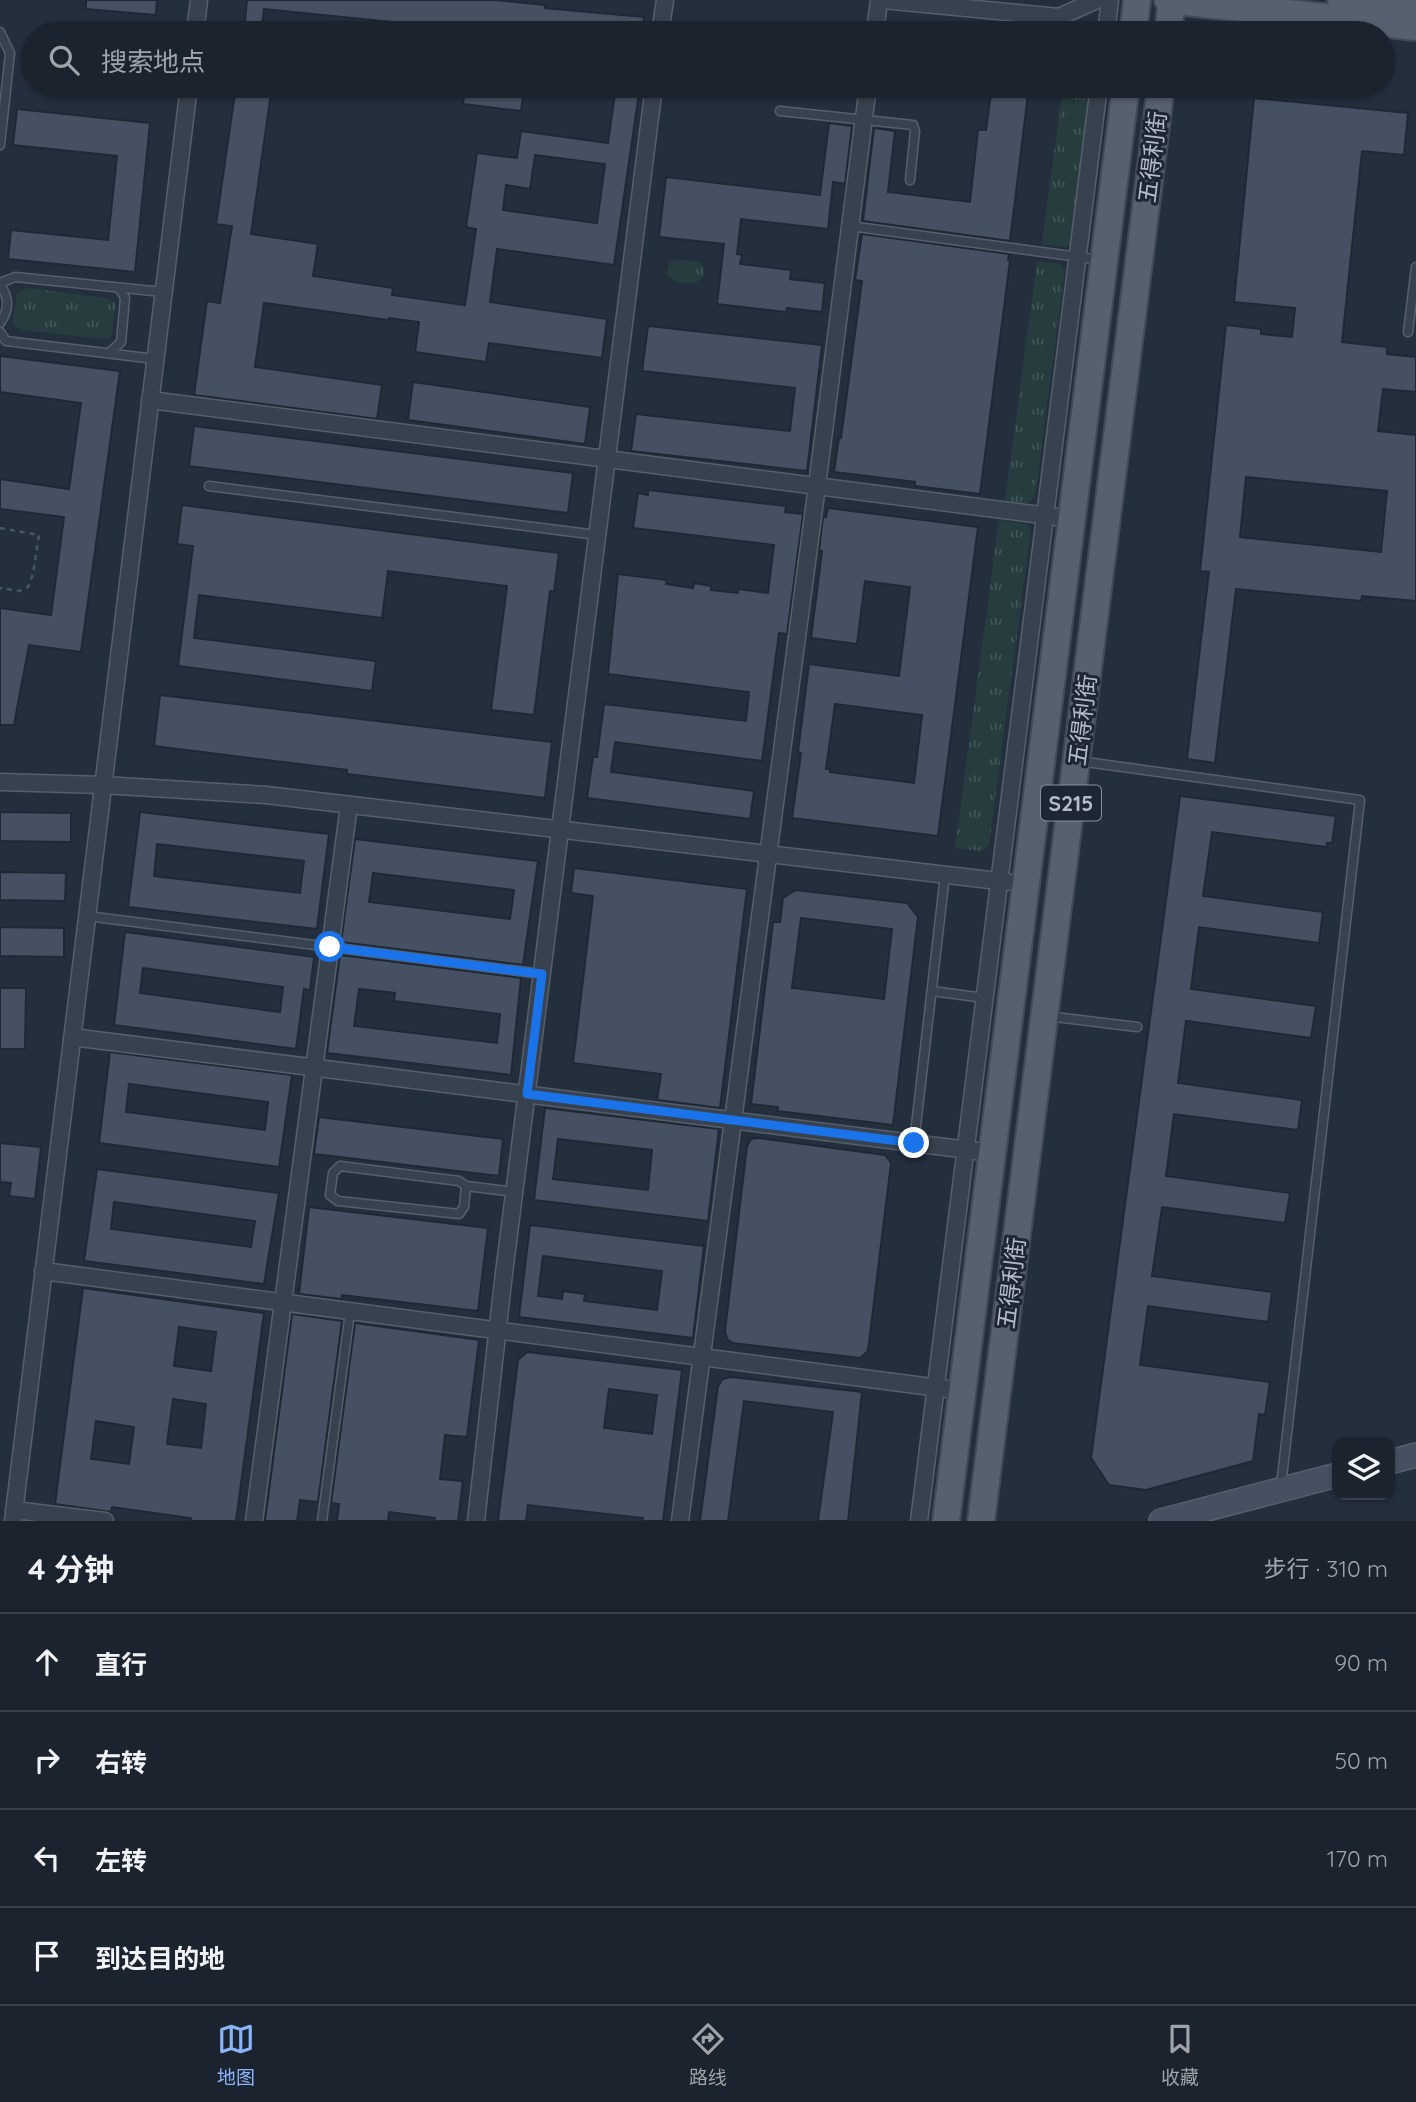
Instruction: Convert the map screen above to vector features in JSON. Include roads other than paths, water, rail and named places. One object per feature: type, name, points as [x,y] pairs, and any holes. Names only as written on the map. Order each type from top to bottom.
[{"type":"main road","points":[[1134,21],[1137,0]]},
{"type":"main road","points":[[1169,21],[1171,0],[1362,21]]},
{"type":"main road","points":[[1341,0],[1416,8]]},
{"type":"main road","points":[[1395,25],[1416,27]]},
{"type":"main road","name":"五得利街","points":[[946,1521],[1124,98]]},
{"type":"main road","name":"五得利街","points":[[981,1521],[1159,98]]},
{"type":"street","points":[[196,21],[199,0]]},
{"type":"street","points":[[662,21],[665,0]]},
{"type":"street","points":[[877,21],[881,0],[1059,17],[1097,0]]},
{"type":"street","points":[[1107,21],[1110,0]]},
{"type":"street","points":[[105,1521],[13,1515],[187,98]]},
{"type":"street","points":[[476,1521],[652,98]]},
{"type":"street","points":[[680,1521],[867,98]]},
{"type":"street","points":[[919,1521],[1098,98]]},
{"type":"street","points":[[150,400],[1072,519]]},
{"type":"street","points":[[0,782],[265,795],[1026,885]]},
{"type":"street","points":[[254,1521],[349,805]]},
{"type":"street","points":[[72,1037],[992,1153]]},
{"type":"street","points":[[43,1271],[962,1391]]},
{"type":"street","points":[[1395,1461],[1416,1455]]},
{"type":"street","points":[[1161,1521],[1332,1476]]},
{"type":"lane","points":[[0,32],[10,53],[4,82],[0,145]]},
{"type":"lane","points":[[780,111],[913,125],[915,131],[911,180]]},
{"type":"lane","points":[[850,226],[1104,260]]},
{"type":"lane","points":[[1408,332],[1416,267]]},
{"type":"lane","points":[[0,323],[8,306],[0,284],[15,277],[163,292]]},
{"type":"lane","points":[[109,353],[121,342],[125,298],[119,288]]},
{"type":"lane","points":[[0,332],[6,341],[156,359]]},
{"type":"lane","points":[[209,486],[597,535]]},
{"type":"lane","points":[[1076,761],[1360,800],[1281,1490]]},
{"type":"lane","points":[[914,1143],[945,875]]},
{"type":"lane","points":[[87,916],[542,974]]},
{"type":"lane","points":[[932,991],[985,998]]},
{"type":"lane","points":[[1044,1016],[1137,1027]]},
{"type":"lane","points":[[466,1185],[464,1207],[459,1214],[338,1201],[330,1195],[333,1173],[340,1166],[459,1181],[466,1185],[515,1192]]},
{"type":"lane","points":[[321,1521],[350,1312]]}]
